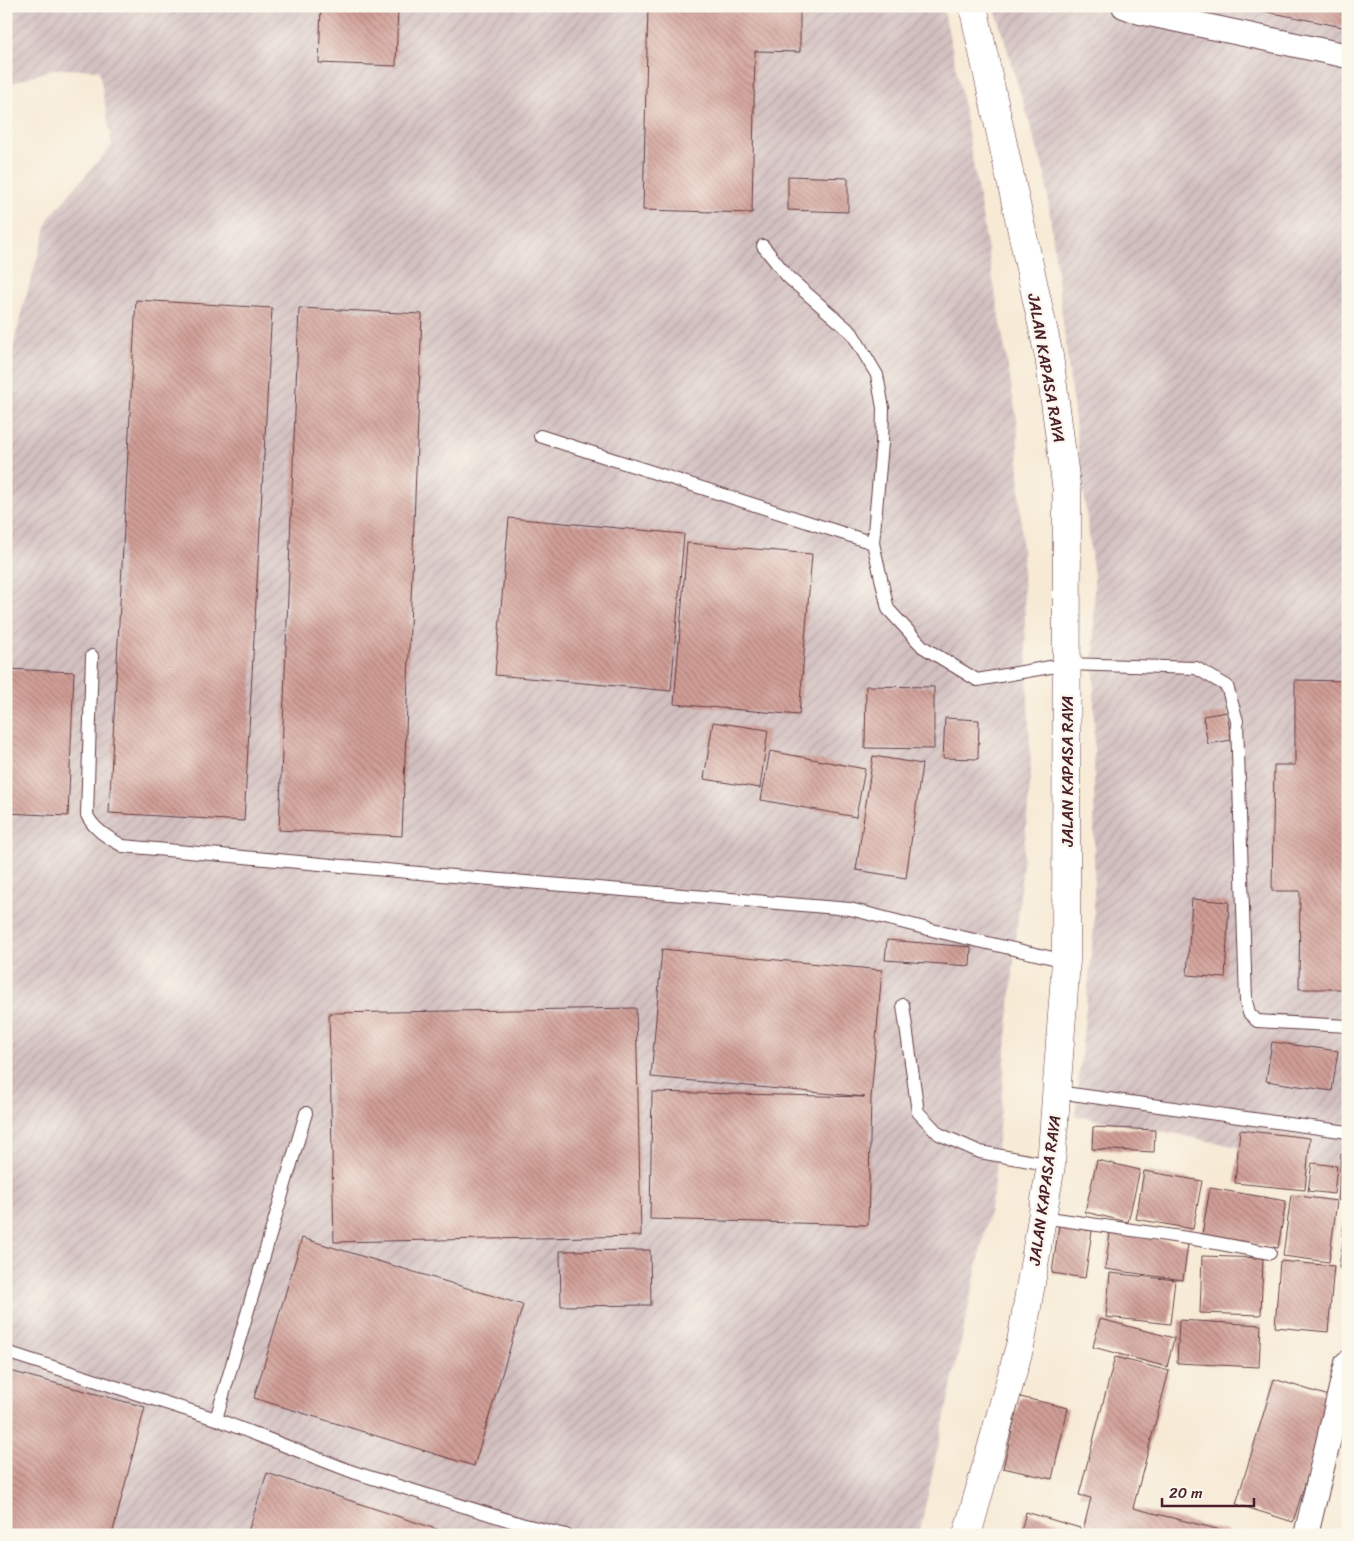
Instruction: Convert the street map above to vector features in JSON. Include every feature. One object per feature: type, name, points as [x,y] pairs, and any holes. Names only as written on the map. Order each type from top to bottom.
[{"type":"main road","name":"JALAN KAPASA RAYA","points":[[967,1535],[1021,1342],[1051,1165],[1066,961],[1067,492],[1049,356],[973,6]]},
{"type":"street","points":[[1124,6],[1140,12],[1348,56]]},
{"type":"street","points":[[1306,1535],[1347,1363]]},
{"type":"lane","points":[[763,246],[788,278],[852,333],[877,375],[883,408],[882,444],[873,543],[888,609],[923,647],[978,680],[1067,664],[1196,668],[1226,686],[1237,721],[1246,1001],[1250,1013],[1256,1021],[1348,1026]]},
{"type":"lane","points":[[540,436],[873,543]]},
{"type":"lane","points":[[92,656],[87,815],[90,821],[106,837],[123,846],[451,876],[850,909],[1066,961]]},
{"type":"lane","points":[[903,1005],[918,1112],[939,1134],[980,1152],[1051,1165]]},
{"type":"lane","points":[[1056,1092],[1348,1132]]},
{"type":"lane","points":[[216,1419],[306,1113]]},
{"type":"lane","points":[[1042,1217],[1194,1239],[1270,1253]]},
{"type":"lane","points":[[6,1352],[216,1419],[353,1472],[521,1524],[566,1535]]},
{"type":"shaded area","points":[[6,6],[943,6],[961,92],[1017,420],[1031,773],[993,1194],[919,1535],[6,1535],[6,378],[22,310],[49,218],[112,145],[99,70],[53,69],[9,84],[6,83]]},
{"type":"shaded area","points":[[994,6],[1348,6],[1348,1167],[1312,1163],[1176,1134],[1075,1116],[1094,926],[1094,578],[1045,174]]},
{"type":"building","points":[[321,6],[398,6],[396,66],[319,63]]},
{"type":"building","points":[[648,6],[800,6],[800,52],[755,51],[752,213],[643,210]]},
{"type":"building","points":[[1253,6],[1348,6],[1348,28],[1253,9]]},
{"type":"building","points":[[788,176],[848,178],[848,212],[788,210]]},
{"type":"building","points":[[136,300],[272,308],[244,821],[109,813]]},
{"type":"building","points":[[299,308],[422,314],[402,836],[279,830]]},
{"type":"building","points":[[509,518],[684,534],[671,691],[495,675]]},
{"type":"building","points":[[687,543],[812,554],[799,715],[674,704]]},
{"type":"building","points":[[6,669],[74,672],[68,816],[6,813]]},
{"type":"building","points":[[1295,680],[1348,681],[1348,989],[1299,989],[1300,891],[1272,891],[1274,765],[1295,765]]},
{"type":"building","points":[[866,686],[934,687],[934,749],[865,748]]},
{"type":"building","points":[[1227,712],[1231,740],[1208,744],[1203,716]]},
{"type":"building","points":[[945,718],[979,720],[978,759],[943,758]]},
{"type":"building","points":[[713,722],[768,730],[760,788],[704,779]]},
{"type":"building","points":[[770,751],[865,769],[856,817],[761,800]]},
{"type":"building","points":[[873,756],[922,764],[906,878],[856,870]]},
{"type":"building","points":[[1192,899],[1229,902],[1225,978],[1187,975]]},
{"type":"building","points":[[887,940],[971,947],[970,966],[885,960]]},
{"type":"building","points":[[662,949],[882,970],[871,1098],[868,1225],[650,1219],[652,1092],[865,1097],[651,1077]]},
{"type":"building","points":[[636,1008],[641,1236],[334,1242],[329,1013]]},
{"type":"building","points":[[1272,1042],[1338,1051],[1332,1091],[1266,1081]]},
{"type":"building","points":[[1093,1127],[1155,1130],[1154,1152],[1092,1149]]},
{"type":"building","points":[[1240,1130],[1310,1138],[1305,1190],[1235,1183]]},
{"type":"building","points":[[1341,1154],[1348,1155],[1348,1201],[1338,1200]]},
{"type":"building","points":[[1097,1160],[1140,1170],[1128,1222],[1085,1212]]},
{"type":"building","points":[[1312,1163],[1337,1166],[1334,1194],[1308,1191]]},
{"type":"building","points":[[1144,1171],[1202,1181],[1193,1229],[1136,1219]]},
{"type":"building","points":[[1210,1188],[1286,1201],[1278,1248],[1202,1234]]},
{"type":"building","points":[[1291,1195],[1337,1201],[1329,1262],[1283,1256]]},
{"type":"building","points":[[1348,1203],[1348,1237],[1342,1236]]},
{"type":"building","points":[[1059,1225],[1092,1231],[1085,1278],[1052,1273]]},
{"type":"building","points":[[1110,1233],[1188,1244],[1183,1280],[1105,1269]]},
{"type":"building","points":[[302,1238],[523,1305],[474,1466],[254,1398]]},
{"type":"building","points":[[1343,1240],[1348,1240],[1348,1270],[1339,1268]]},
{"type":"building","points":[[650,1250],[651,1305],[561,1306],[560,1251]]},
{"type":"building","points":[[1202,1256],[1263,1258],[1261,1315],[1200,1313]]},
{"type":"building","points":[[1280,1261],[1334,1266],[1328,1332],[1275,1327]]},
{"type":"building","points":[[1110,1273],[1175,1280],[1170,1324],[1106,1317]]},
{"type":"building","points":[[1100,1319],[1174,1338],[1167,1367],[1093,1347]]},
{"type":"building","points":[[1179,1320],[1261,1325],[1259,1367],[1177,1363]]},
{"type":"building","points":[[1115,1357],[1169,1371],[1133,1508],[1241,1535],[1082,1535],[1091,1498],[1079,1495]]},
{"type":"building","points":[[6,1370],[145,1407],[112,1535],[6,1535]]},
{"type":"building","points":[[1274,1379],[1332,1397],[1293,1522],[1236,1504]]},
{"type":"building","points":[[1020,1397],[1068,1408],[1052,1479],[1003,1468]]},
{"type":"building","points":[[267,1473],[451,1534],[451,1535],[247,1535]]},
{"type":"building","points":[[1026,1512],[1080,1528],[1078,1535],[1020,1535]]}]
